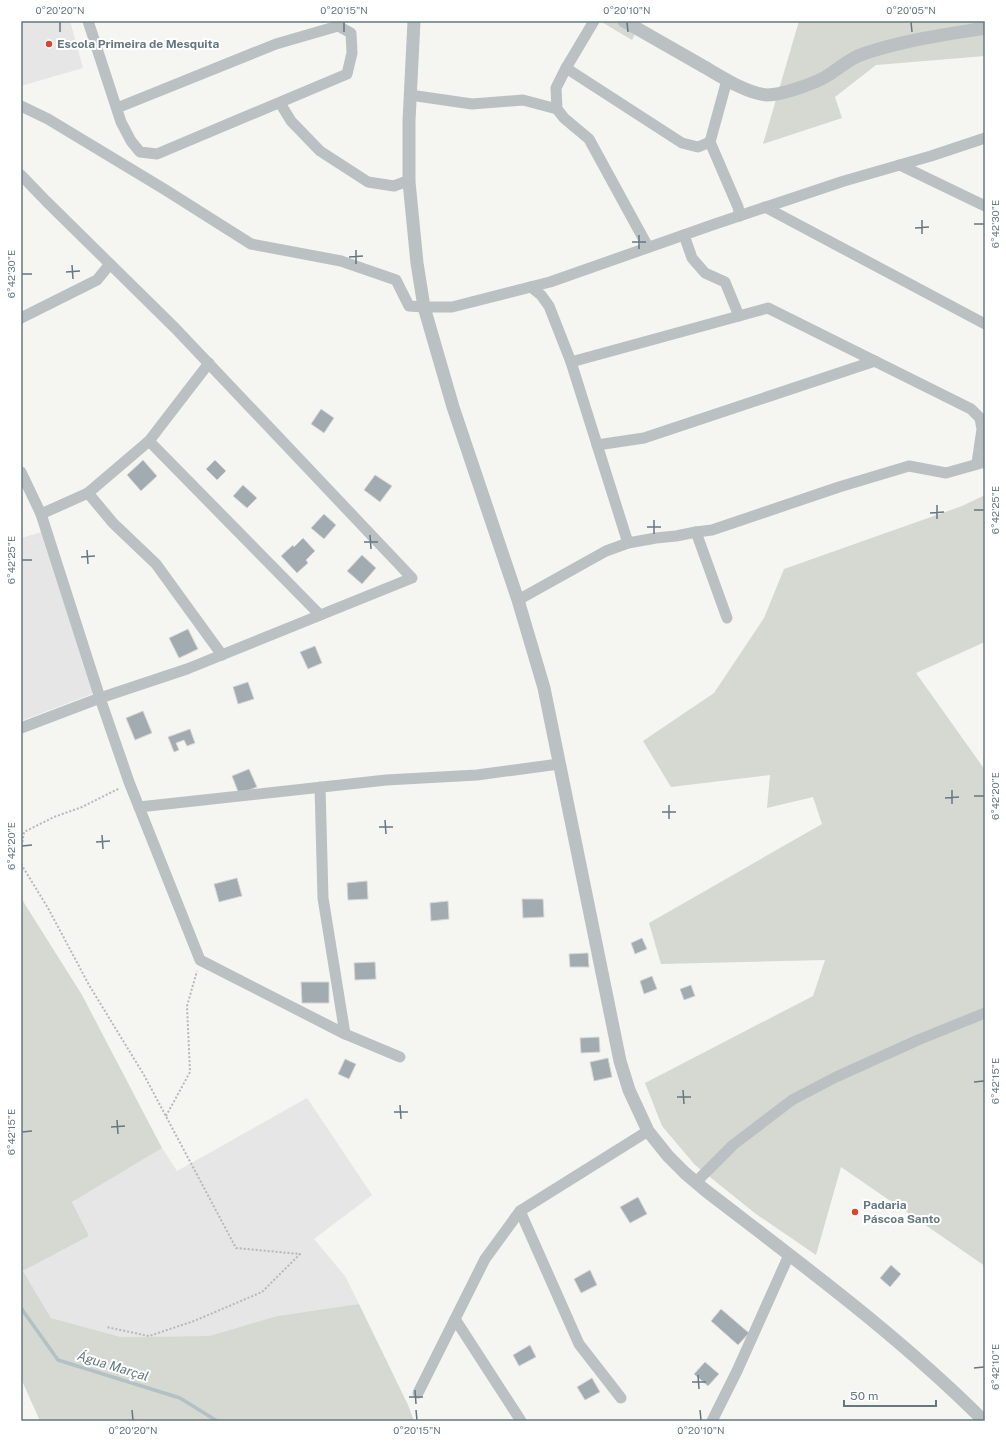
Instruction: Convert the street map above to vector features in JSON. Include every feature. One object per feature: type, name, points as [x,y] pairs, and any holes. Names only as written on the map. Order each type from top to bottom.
[{"type":"street","points":[[88,21],[121,122],[131,141],[140,152],[157,154],[347,74],[352,53],[351,33],[338,26],[276,44],[117,108]]},
{"type":"street","points":[[414,21],[410,95],[408,182],[417,263],[424,308],[456,414],[518,600],[544,688],[620,1061],[629,1090],[648,1131],[668,1156],[696,1182],[857,1307],[919,1359],[984,1421]]},
{"type":"street","points":[[594,21],[556,88],[557,109],[564,118],[589,139],[648,247]]},
{"type":"street","points":[[624,21],[727,80],[754,92],[767,95],[780,93],[813,82],[828,75],[848,61],[880,48],[908,41],[985,28]]},
{"type":"street","points":[[566,68],[682,142],[698,147],[710,142]]},
{"type":"street","points":[[727,80],[710,142],[740,216]]},
{"type":"street","points":[[410,95],[472,104],[523,100],[557,109]]},
{"type":"street","points":[[280,103],[291,121],[320,151],[368,182],[394,186],[407,181],[408,182]]},
{"type":"street","points":[[21,106],[48,119],[158,185],[251,244],[341,261],[396,280],[409,306],[424,308],[452,307],[550,282],[765,207],[985,138]]},
{"type":"street","points":[[900,165],[985,206]]},
{"type":"street","points":[[21,175],[208,363],[412,578],[187,669],[100,698],[21,728]]},
{"type":"street","points":[[765,207],[985,324]]},
{"type":"street","points":[[684,235],[692,258],[705,273],[725,282],[739,316]]},
{"type":"street","points":[[21,318],[97,280],[110,264]]},
{"type":"street","points":[[531,287],[541,295],[549,306],[571,362],[628,543]]},
{"type":"street","points":[[518,600],[606,551],[628,543],[712,530],[909,466],[946,473],[981,463],[982,430],[980,418],[971,410],[768,308],[571,362]]},
{"type":"street","points":[[597,445],[644,438],[875,361]]},
{"type":"street","points":[[41,514],[88,493],[149,441],[208,363]]},
{"type":"street","points":[[149,441],[320,615]]},
{"type":"street","points":[[21,472],[41,514],[100,698],[129,782],[200,960],[346,1034],[400,1056]]},
{"type":"street","points":[[88,493],[113,523],[156,564],[222,654]]},
{"type":"street","points":[[696,532],[727,618]]},
{"type":"street","points":[[139,807],[386,780],[477,775],[560,764]]},
{"type":"street","points":[[320,787],[324,898],[346,1034]]},
{"type":"street","points":[[696,1182],[733,1145],[792,1100],[836,1076],[918,1040],[985,1013]]},
{"type":"street","points":[[418,1393],[485,1259],[520,1211],[648,1131]]},
{"type":"street","points":[[520,1211],[579,1344],[621,1398]]},
{"type":"street","points":[[712,1421],[737,1371],[789,1255]]},
{"type":"street","points":[[455,1319],[521,1421]]},
{"type":"path","points":[[21,850],[24,832],[54,817],[82,807],[115,792],[129,782]]},
{"type":"path","points":[[21,864],[48,908],[89,985],[144,1075],[236,1248],[300,1254],[262,1292],[194,1321],[149,1336],[106,1327]]},
{"type":"path","points":[[166,1116],[190,1072],[187,1006],[200,960]]},
{"type":"shaded area","name":"Escola Primeira de Mesquita","points":[[21,21],[70,21],[83,68],[21,86]]},
{"type":"shaded area","points":[[600,21],[641,21],[632,40]]},
{"type":"shaded area","points":[[799,21],[985,21],[985,56],[876,65],[835,97],[842,118],[763,144]]},
{"type":"shaded area","points":[[985,495],[985,642],[916,673],[985,770],[985,1266],[841,1167],[816,1255],[756,1214],[695,1165],[662,1126],[645,1083],[813,996],[825,960],[661,964],[649,923],[822,824],[813,797],[767,808],[770,775],[671,787],[643,741],[714,693],[764,618],[784,569],[962,506]]},
{"type":"shaded area","points":[[42,532],[100,691],[21,721],[21,538]]},
{"type":"shaded area","points":[[21,898],[82,995],[162,1148],[72,1202],[89,1236],[23,1271],[51,1318],[121,1337],[209,1336],[277,1316],[359,1304],[408,1405],[414,1421],[40,1421],[23,1383],[21,1383]]},
{"type":"shaded area","points":[[307,1098],[372,1195],[314,1239],[345,1276],[359,1304],[277,1316],[209,1336],[121,1337],[51,1318],[23,1271],[89,1236],[72,1202],[162,1148],[177,1171]]},
{"type":"building","points":[[321,409],[334,418],[324,433],[311,424]]},
{"type":"building","points":[[143,460],[157,476],[141,491],[127,475]]},
{"type":"building","points":[[215,460],[226,471],[217,480],[206,469]]},
{"type":"building","points":[[375,475],[392,486],[380,502],[364,490]]},
{"type":"building","points":[[243,485],[257,498],[247,508],[233,496]]},
{"type":"building","points":[[324,514],[336,525],[324,539],[311,528]]},
{"type":"building","points":[[303,538],[315,551],[306,560],[308,563],[297,573],[281,556],[293,545],[294,547]]},
{"type":"building","points":[[362,555],[376,568],[362,584],[347,571]]},
{"type":"building","points":[[188,629],[198,649],[179,658],[169,638]]},
{"type":"building","points":[[315,646],[322,663],[308,669],[300,652]]},
{"type":"building","points":[[248,682],[254,699],[238,704],[233,687]]},
{"type":"building","points":[[143,711],[152,733],[135,740],[126,718]]},
{"type":"building","points":[[190,729],[195,743],[187,746],[184,740],[176,743],[179,750],[174,752],[168,737]]},
{"type":"building","points":[[249,769],[257,787],[239,794],[232,776]]},
{"type":"building","points":[[237,878],[242,896],[219,902],[214,884]]},
{"type":"building","points":[[367,881],[368,899],[348,900],[347,883]]},
{"type":"building","points":[[522,899],[543,899],[544,917],[523,918]]},
{"type":"building","points":[[448,901],[449,919],[431,921],[430,903]]},
{"type":"building","points":[[642,938],[647,949],[635,954],[631,943]]},
{"type":"building","points":[[588,953],[589,967],[570,967],[569,954]]},
{"type":"building","points":[[375,962],[376,979],[355,980],[354,963]]},
{"type":"building","points":[[652,976],[657,989],[644,994],[640,981]]},
{"type":"building","points":[[301,982],[329,982],[329,1003],[302,1003]]},
{"type":"building","points":[[691,985],[695,996],[684,1000],[680,989]]},
{"type":"building","points":[[599,1037],[600,1052],[581,1053],[580,1038]]},
{"type":"building","points":[[608,1058],[612,1077],[594,1081],[590,1062]]},
{"type":"building","points":[[345,1059],[356,1064],[349,1079],[338,1074]]},
{"type":"building","points":[[638,1197],[647,1214],[630,1223],[620,1207]]},
{"type":"building","points":[[891,1265],[901,1274],[890,1287],[880,1278]]},
{"type":"building","points":[[590,1270],[597,1285],[581,1293],[574,1279]]},
{"type":"building","points":[[721,1309],[749,1333],[738,1345],[711,1321]]},
{"type":"building","points":[[530,1345],[536,1357],[519,1366],[513,1355]]},
{"type":"building","points":[[705,1362],[719,1374],[708,1386],[694,1374]]},
{"type":"building","points":[[592,1378],[600,1392],[585,1400],[577,1387]]},
{"type":"waterway","name":"Água Marçal","points":[[21,1308],[58,1360],[180,1398],[217,1421]]},
{"type":"place","name":"Escola Primeira de Mesquita","points":[[49,44]]},
{"type":"place","name":"Padaria Páscoa Santo","points":[[855,1212]]}]
